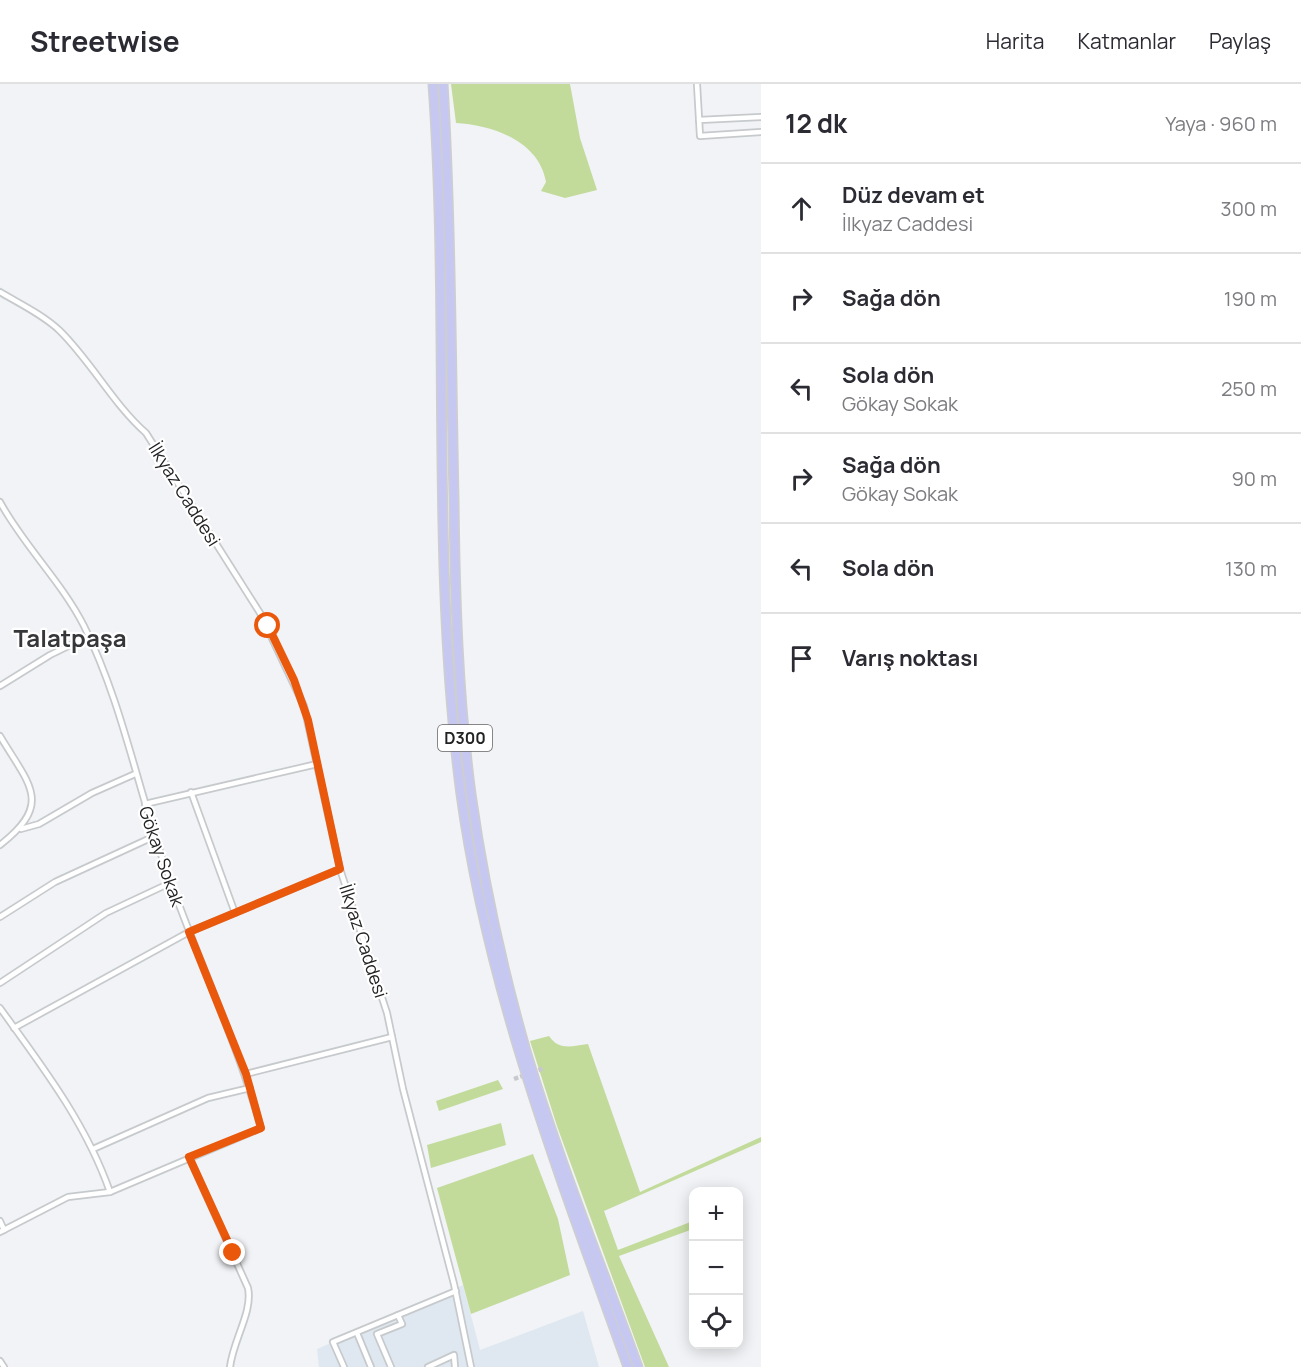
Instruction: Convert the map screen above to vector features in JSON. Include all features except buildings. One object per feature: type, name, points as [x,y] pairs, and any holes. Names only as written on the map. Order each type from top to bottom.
[{"type":"highway","name":"D300","points":[[433,84],[439,174],[446,617],[452,715],[461,795],[489,945],[517,1052],[628,1367]]},
{"type":"highway","name":"D300","points":[[443,84],[448,162],[456,617],[462,715],[471,793],[482,864],[526,1050],[638,1367]]},
{"type":"street","points":[[697,84],[700,136],[761,132]]},
{"type":"street","points":[[699,120],[761,117]]},
{"type":"street","name":"İlkyaz Caddesi","points":[[0,292],[39,315],[59,331],[131,420],[146,433],[275,639],[304,706],[340,869],[376,975],[415,1139],[456,1291],[471,1367]]},
{"type":"street","name":"Gökay Sokak","points":[[0,502],[10,520],[65,593],[89,636],[106,680],[170,883],[246,1074],[261,1128],[110,1191],[68,1197],[2,1231]]},
{"type":"street","points":[[0,686],[50,655],[89,636]]},
{"type":"street","points":[[0,736],[31,795],[31,812],[21,829]]},
{"type":"street","points":[[144,804],[317,764]]},
{"type":"street","points":[[0,845],[21,829],[39,824],[92,792],[135,774]]},
{"type":"street","points":[[191,792],[235,913]]},
{"type":"street","points":[[0,916],[55,882],[154,836]]},
{"type":"street","points":[[14,1028],[189,932],[340,869]]},
{"type":"street","points":[[0,983],[97,918],[170,883]]},
{"type":"street","points":[[0,1008],[73,1113],[93,1149],[110,1191]]},
{"type":"street","points":[[246,1074],[392,1038]]},
{"type":"street","points":[[93,1149],[208,1098],[250,1088]]},
{"type":"street","points":[[189,1157],[248,1288],[248,1309],[235,1342],[230,1367]]},
{"type":"street","points":[[0,1221],[2,1231]]},
{"type":"street","points":[[344,1367],[333,1342],[456,1291]]},
{"type":"street","points":[[391,1367],[377,1334],[402,1324],[398,1315]]},
{"type":"street","points":[[357,1333],[371,1367]]},
{"type":"street","points":[[428,1367],[454,1355],[455,1367]]},
{"type":"street","points":[[0,1361],[4,1367]]},
{"type":"shaded area","points":[[463,1285],[480,1350],[583,1311],[599,1367],[319,1367],[317,1349]]},
{"type":"green space","points":[[451,84],[570,84],[580,138],[597,190],[565,198],[541,191],[546,182],[542,167],[524,145],[498,131],[456,123]]},
{"type":"green space","points":[[549,1036],[562,1046],[588,1044],[640,1192],[761,1137],[761,1142],[604,1211],[618,1250],[689,1223],[689,1230],[619,1256],[669,1367],[645,1367],[557,1126],[530,1041]]},
{"type":"green space","points":[[498,1080],[503,1089],[439,1111],[436,1101]]},
{"type":"green space","points":[[501,1123],[506,1145],[431,1168],[427,1145]]},
{"type":"green space","points":[[533,1154],[558,1219],[570,1275],[471,1314],[437,1188]]},
{"type":"tunnel","points":[[514,1079],[544,1068]]},
{"type":"district","name":"Talatpaşa","points":[[70,637]]},
{"type":"route","points":[[233,1253],[189,1157],[261,1128],[246,1074],[189,932],[340,869],[304,706],[268,626]]}]
